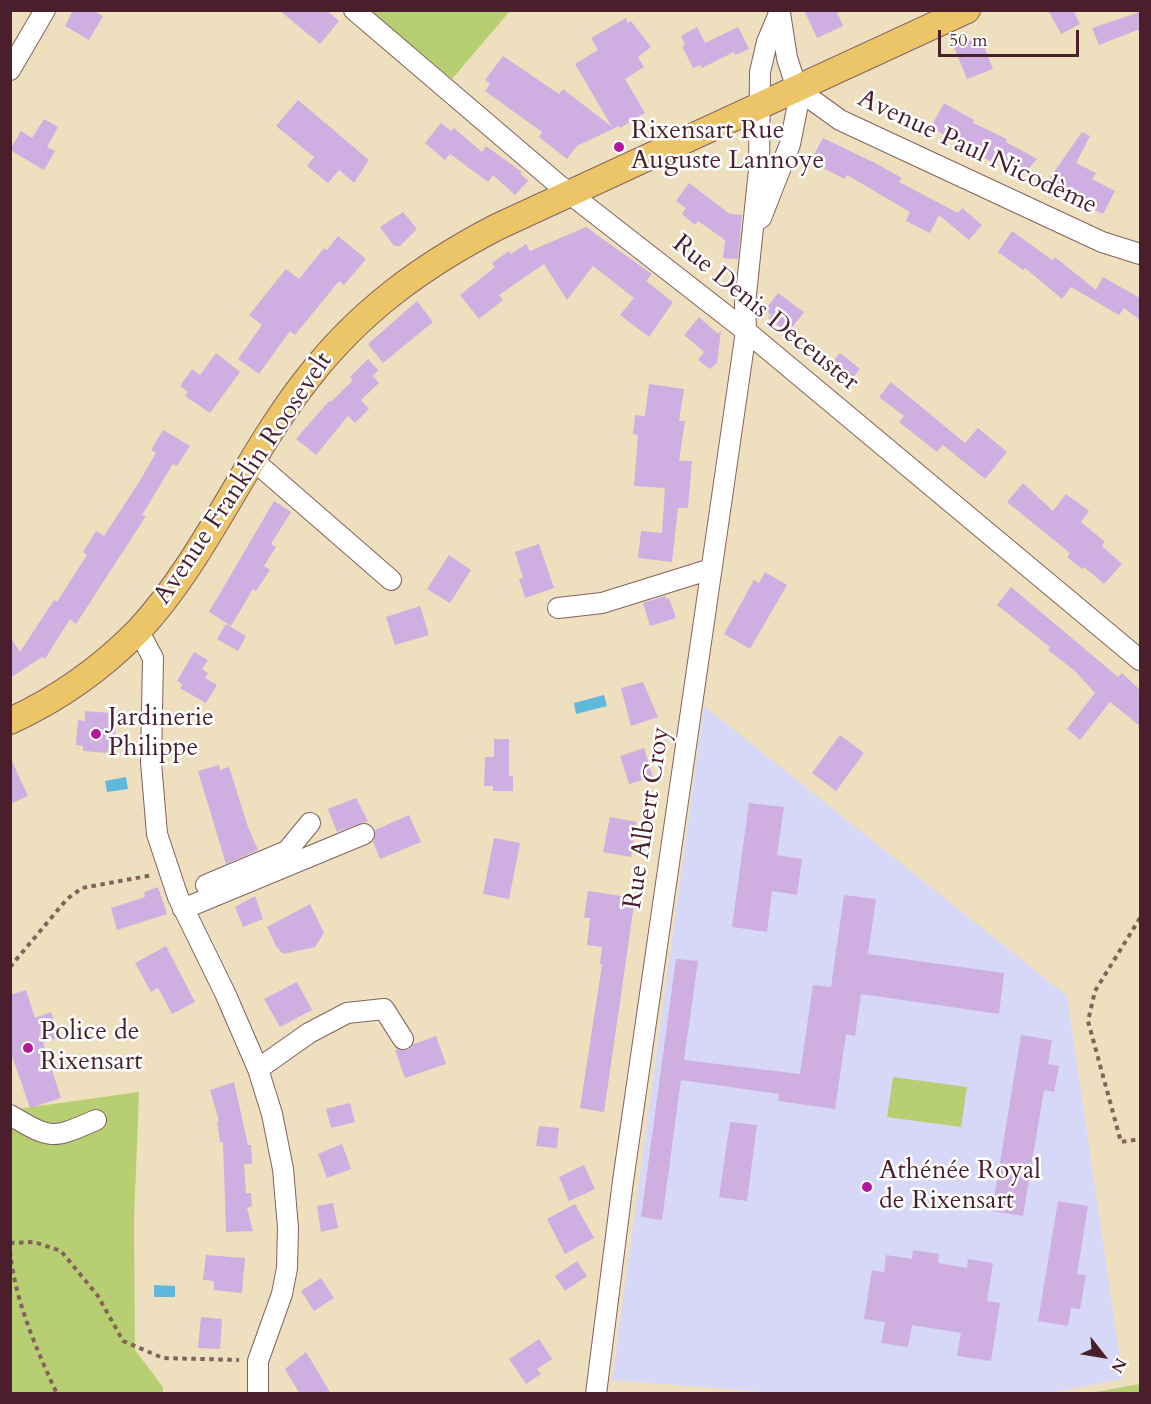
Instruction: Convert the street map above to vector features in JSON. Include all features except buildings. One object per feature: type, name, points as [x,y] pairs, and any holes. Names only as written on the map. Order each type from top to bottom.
[{"type":"main road","name":"Avenue Franklin Roosevelt","points":[[10,721],[34,710],[91,674],[138,630],[183,571],[307,379],[333,347],[408,278],[458,247],[570,193],[967,10]]},
{"type":"street","points":[[10,70],[45,10]]},
{"type":"street","name":"Rue Denis Deceuster","points":[[354,10],[570,193],[746,331],[1140,660]]},
{"type":"street","points":[[780,11],[787,58],[797,89]]},
{"type":"street","name":"Rue Albert Croy","points":[[596,1394],[626,1159],[746,331],[745,304],[759,170],[760,72],[767,42],[780,11]]},
{"type":"street","name":"Rue Albert Croy","points":[[752,250],[764,211],[790,144],[798,104],[797,89]]},
{"type":"street","name":"Avenue Paul Nicodème","points":[[797,89],[840,120],[1102,242],[1140,254]]},
{"type":"street","points":[[253,460],[391,580]]},
{"type":"street","points":[[558,609],[602,603],[711,569]]},
{"type":"street","points":[[138,630],[153,658],[151,762],[157,834],[181,903],[225,993],[258,1069],[278,1136],[288,1228],[282,1294],[258,1361],[258,1394]]},
{"type":"street","points":[[181,903],[286,850],[310,823]]},
{"type":"street","points":[[181,903],[364,834]]},
{"type":"street","points":[[258,1069],[309,1033],[346,1013],[384,1009],[403,1039]]},
{"type":"street","points":[[10,1115],[44,1135],[62,1135],[96,1120]]},
{"type":"path","points":[[10,967],[67,899],[82,888],[170,872]]},
{"type":"path","points":[[1140,918],[1095,991],[1088,1021],[1120,1142],[1140,1139]]},
{"type":"path","points":[[10,1243],[34,1242],[61,1251],[98,1296],[123,1341],[163,1358],[258,1361]]},
{"type":"path","points":[[10,1251],[13,1277],[34,1342],[57,1394]]},
{"type":"shaded area","name":"Athénée Royal de Rixensart","points":[[704,706],[1067,996],[1123,1379],[1044,1394],[792,1394],[612,1380]]},
{"type":"green space","points":[[370,11],[510,11],[452,79]]},
{"type":"green space","points":[[893,1077],[967,1087],[961,1127],[887,1117]]},
{"type":"green space","points":[[139,1092],[134,1220],[135,1350],[163,1387],[163,1393],[11,1393],[10,1110]]},
{"type":"green space","points":[[1140,1384],[1140,1393],[1090,1393]]},
{"type":"water","points":[[604,695],[607,706],[576,714],[574,703]]},
{"type":"water","points":[[126,777],[128,789],[107,792],[105,781]]},
{"type":"water","points":[[154,1285],[175,1286],[175,1297],[154,1297]]},
{"type":"place","name":"Rixensart Rue Auguste Lannoye","points":[[619,147]]},
{"type":"place","name":"Jardinerie Philippe","points":[[96,734]]},
{"type":"place","name":"Police de Rixensart","points":[[28,1048]]},
{"type":"place","name":"Athénée Royal de Rixensart","points":[[867,1187]]}]
